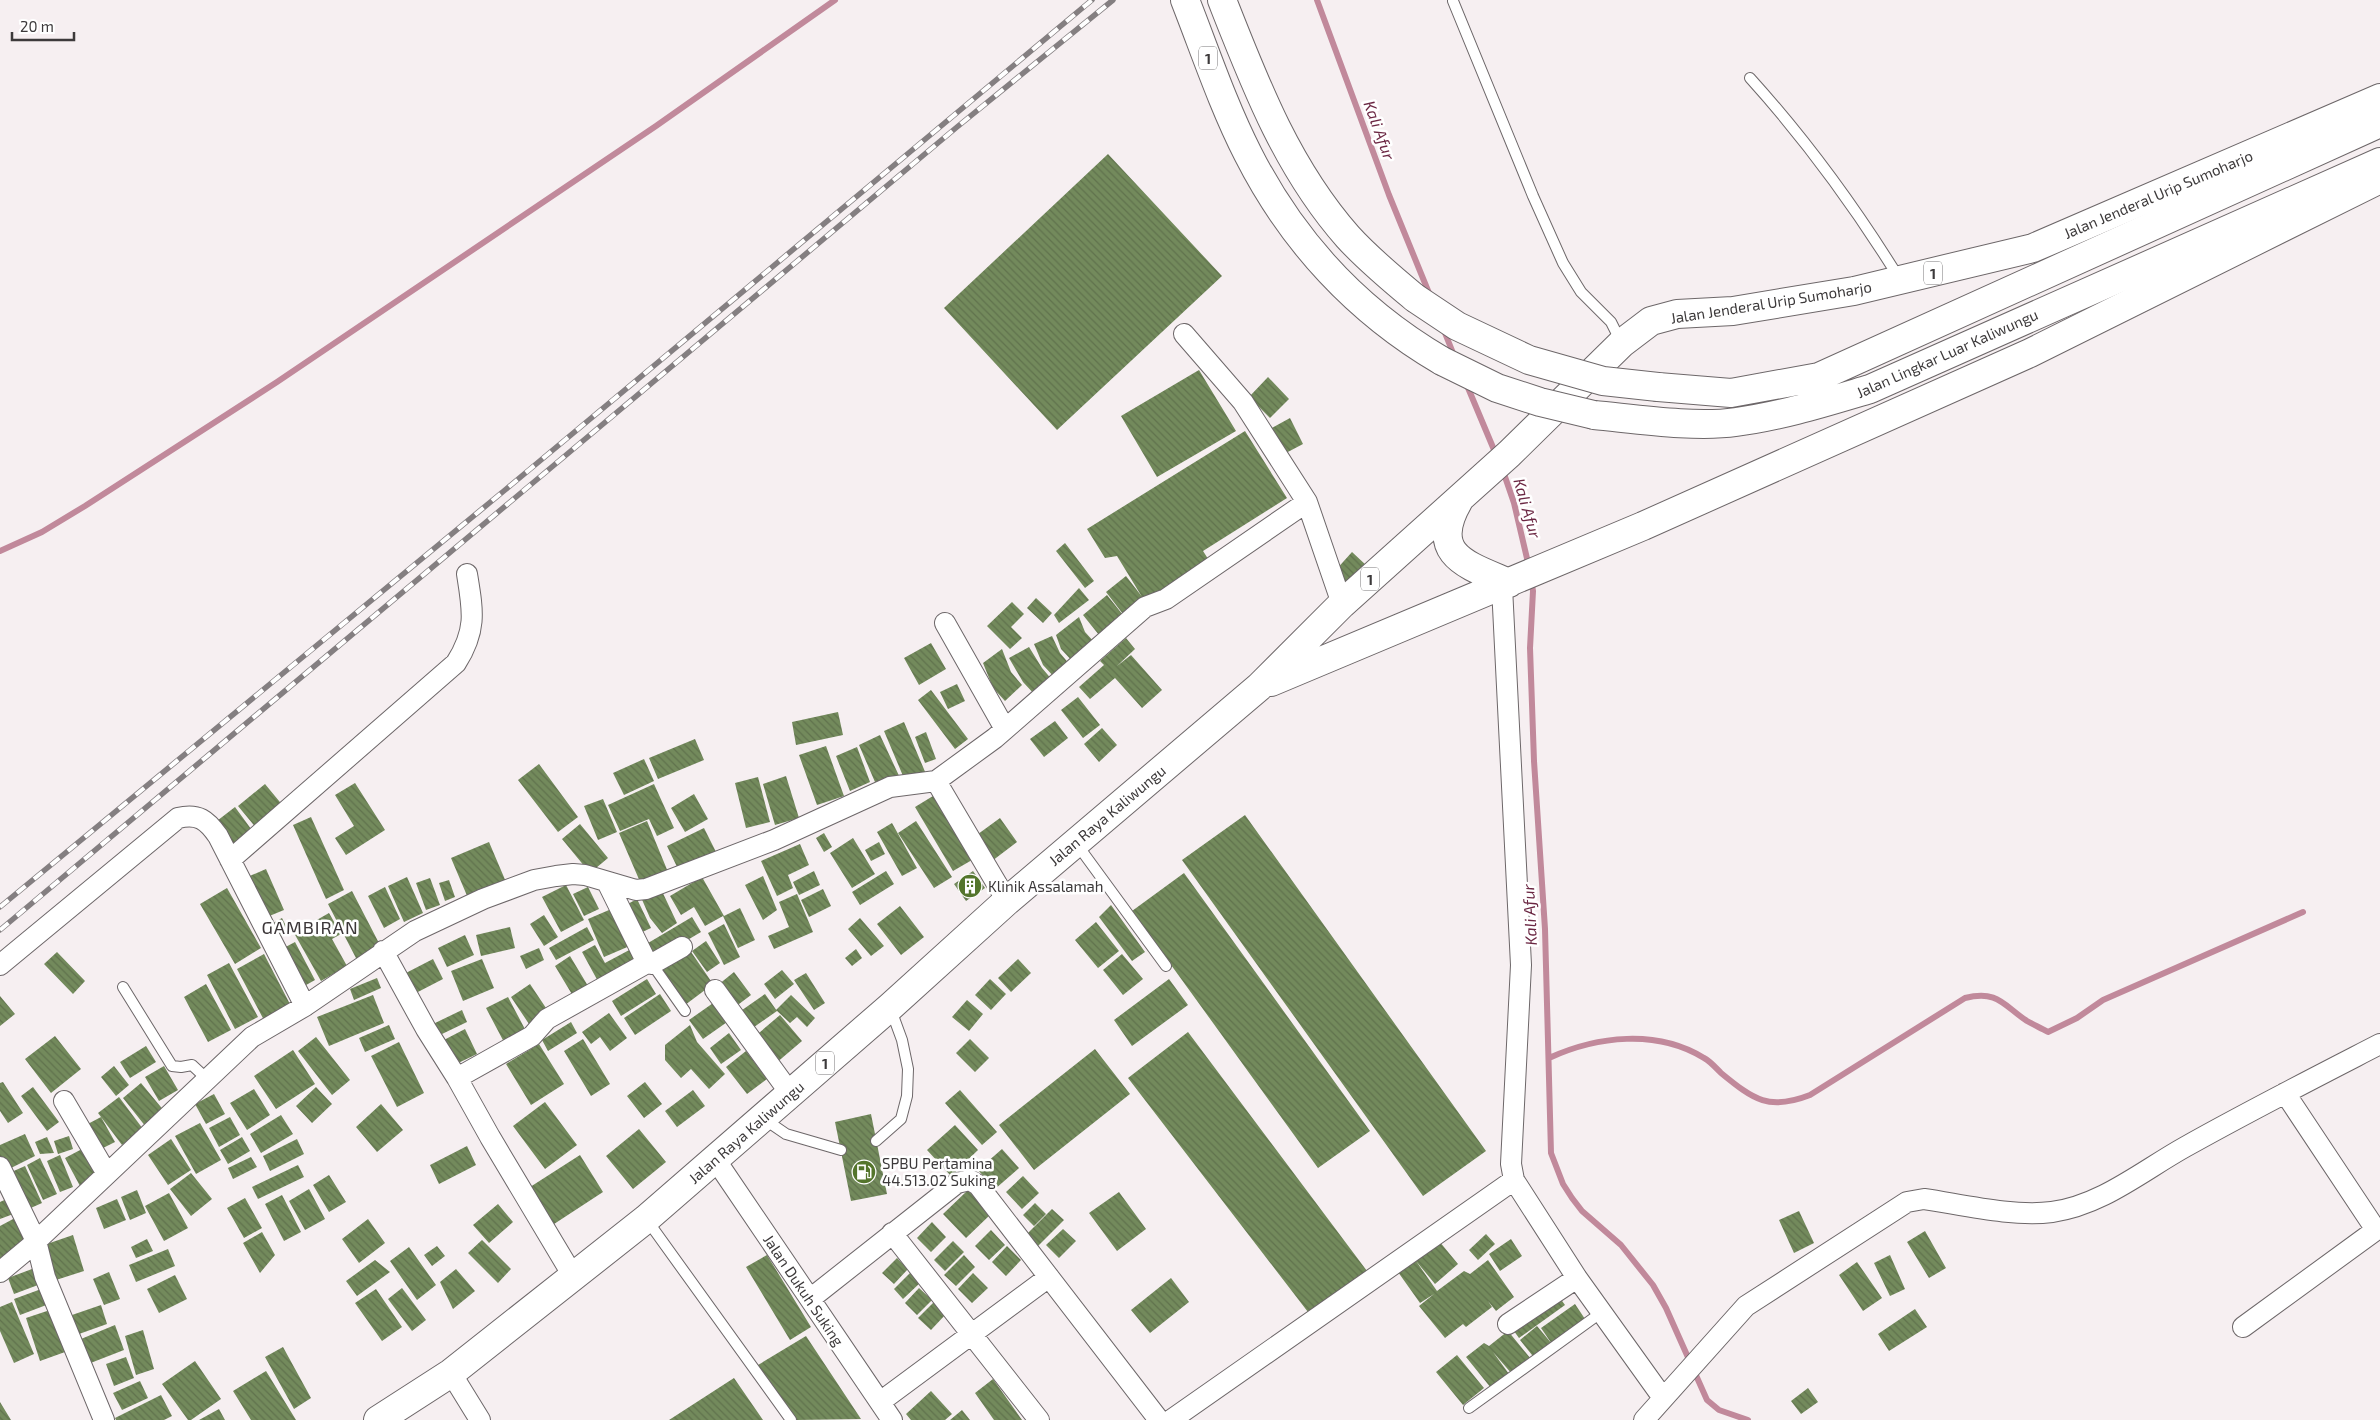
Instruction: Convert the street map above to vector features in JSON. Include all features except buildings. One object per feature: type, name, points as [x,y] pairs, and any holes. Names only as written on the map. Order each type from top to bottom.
[{"type":"main road","name":"Jalan Lingkar Luar Kaliwungu","points":[[1185,0],[1231,117],[1248,154],[1281,211],[1310,251],[1332,276],[1411,343],[1442,361],[1497,388],[1540,402],[1594,415],[1685,423],[1734,423],[1796,411],[1870,389],[2380,162]]},
{"type":"main road","name":"Jalan Lingkar Luar Kaliwungu","points":[[1222,0],[1260,97],[1289,156],[1315,195],[1348,237],[1377,266],[1415,298],[1457,326],[1528,360],[1603,381],[1731,393],[1819,377],[2380,123]]},
{"type":"main road","name":"Jalan Jenderal Urip Sumoharjo","points":[[1461,496],[1509,454],[1622,343],[1651,321],[1677,314],[1733,311],[1901,281],[2033,248],[2380,98]]},
{"type":"main road","name":"1","points":[[1259,687],[1643,526],[2030,353],[2380,179]]},
{"type":"main road","name":"1","points":[[1259,687],[1342,604],[1461,496]]},
{"type":"main road","points":[[1461,496],[1449,516],[1447,534],[1453,552],[1467,565],[1516,580]]},
{"type":"main road","name":"Jalan Raya Kaliwungu","points":[[378,1420],[451,1373],[646,1219],[890,1007],[1007,901],[1259,687]]},
{"type":"street","points":[[1184,334],[1243,402],[1307,502],[1342,604]]},
{"type":"street","points":[[0,1272],[36,1241],[252,1037],[305,1006],[383,951],[415,931],[475,903],[534,880],[572,874],[636,890],[646,889],[774,840],[890,787],[936,781],[1005,729],[1145,607],[1166,600],[1307,502]]},
{"type":"street","points":[[230,860],[456,663],[468,644],[472,626],[467,574]]},
{"type":"street","points":[[1516,580],[1521,965],[1511,1164],[1514,1180],[1578,1278],[1663,1398]]},
{"type":"street","points":[[945,623],[1005,729]]},
{"type":"street","points":[[936,781],[1007,901]]},
{"type":"street","points":[[0,965],[178,818],[188,815],[204,819],[218,836],[305,1006]]},
{"type":"street","points":[[607,882],[650,964]]},
{"type":"street","points":[[457,1078],[532,1036],[547,1019],[682,947]]},
{"type":"street","points":[[383,951],[426,1029],[457,1078],[573,1276]]},
{"type":"street","points":[[715,990],[790,1094]]},
{"type":"street","points":[[1644,1420],[1695,1365],[1735,1316],[1746,1306],[1906,1202],[1924,1199],[2039,1213],[2067,1209],[2113,1190],[2182,1148],[2380,1044]]},
{"type":"street","points":[[2243,1327],[2379,1231],[2285,1093]]},
{"type":"street","points":[[64,1101],[107,1174]]},
{"type":"street","name":"Jalan Dukuh Suking","points":[[716,1159],[892,1420]]},
{"type":"street","points":[[0,1167],[36,1241],[46,1277],[104,1420]]},
{"type":"street","points":[[810,1299],[957,1183],[970,1180],[978,1185],[1159,1420]]},
{"type":"street","points":[[1172,1420],[1514,1180]]},
{"type":"street","points":[[892,1233],[1039,1420]]},
{"type":"street","points":[[880,1402],[1049,1277]]},
{"type":"street","points":[[1508,1324],[1578,1278]]},
{"type":"street","points":[[451,1373],[480,1420]]},
{"type":"lane","points":[[1453,1],[1533,196],[1563,263],[1581,292],[1611,322],[1622,343]]},
{"type":"lane","points":[[1750,78],[1779,110],[1827,171],[1872,234],[1901,281]]},
{"type":"lane","points":[[1076,842],[1166,966]]},
{"type":"lane","points":[[650,964],[685,1011]]},
{"type":"lane","points":[[123,987],[172,1066],[192,1065],[207,1079]]},
{"type":"lane","points":[[876,1141],[901,1119],[907,1096],[908,1069],[902,1040],[890,1007]]},
{"type":"lane","points":[[762,1117],[786,1134],[841,1150]]},
{"type":"lane","points":[[646,1219],[790,1420]]},
{"type":"lane","points":[[1470,1408],[1602,1312]]},
{"type":"waterway","points":[[0,551],[42,532],[85,506],[277,382],[656,126],[835,0]]},
{"type":"waterway","name":"Kali Afur","points":[[1317,0],[1389,195],[1431,298]]},
{"type":"waterway","name":"Kali Afur","points":[[1443,328],[1455,358]]},
{"type":"waterway","name":"Kali Afur","points":[[1466,383],[1497,457]]},
{"type":"waterway","name":"Kali Afur","points":[[1502,468],[1514,503],[1529,567]]},
{"type":"waterway","name":"Kali Afur","points":[[1531,579],[1533,591],[1530,648],[1534,761],[1545,929],[1551,1153],[1563,1184],[1582,1211],[1621,1245],[1653,1285],[1666,1308],[1707,1400],[1719,1410],[1748,1420]]},
{"type":"waterway","points":[[1549,1058],[1568,1050],[1607,1041],[1647,1039],[1686,1049],[1706,1059],[1743,1090],[1762,1100],[1773,1102],[1796,1100],[1810,1095],[1965,998],[1985,996],[1999,1000],[2027,1021],[2048,1032],[2077,1018],[2103,1000],[2303,912]]},
{"type":"railway","points":[[0,907],[505,490],[1092,0]]},
{"type":"railway","points":[[0,930],[957,127],[1113,0]]},
{"type":"place","name":"Klinik Assalamah","points":[[970,886]]},
{"type":"place","name":"SPBU Pertamina 44.513.02 Suking","points":[[864,1172]]},
{"type":"district","name":"GAMBIRAN","points":[[310,927]]}]
